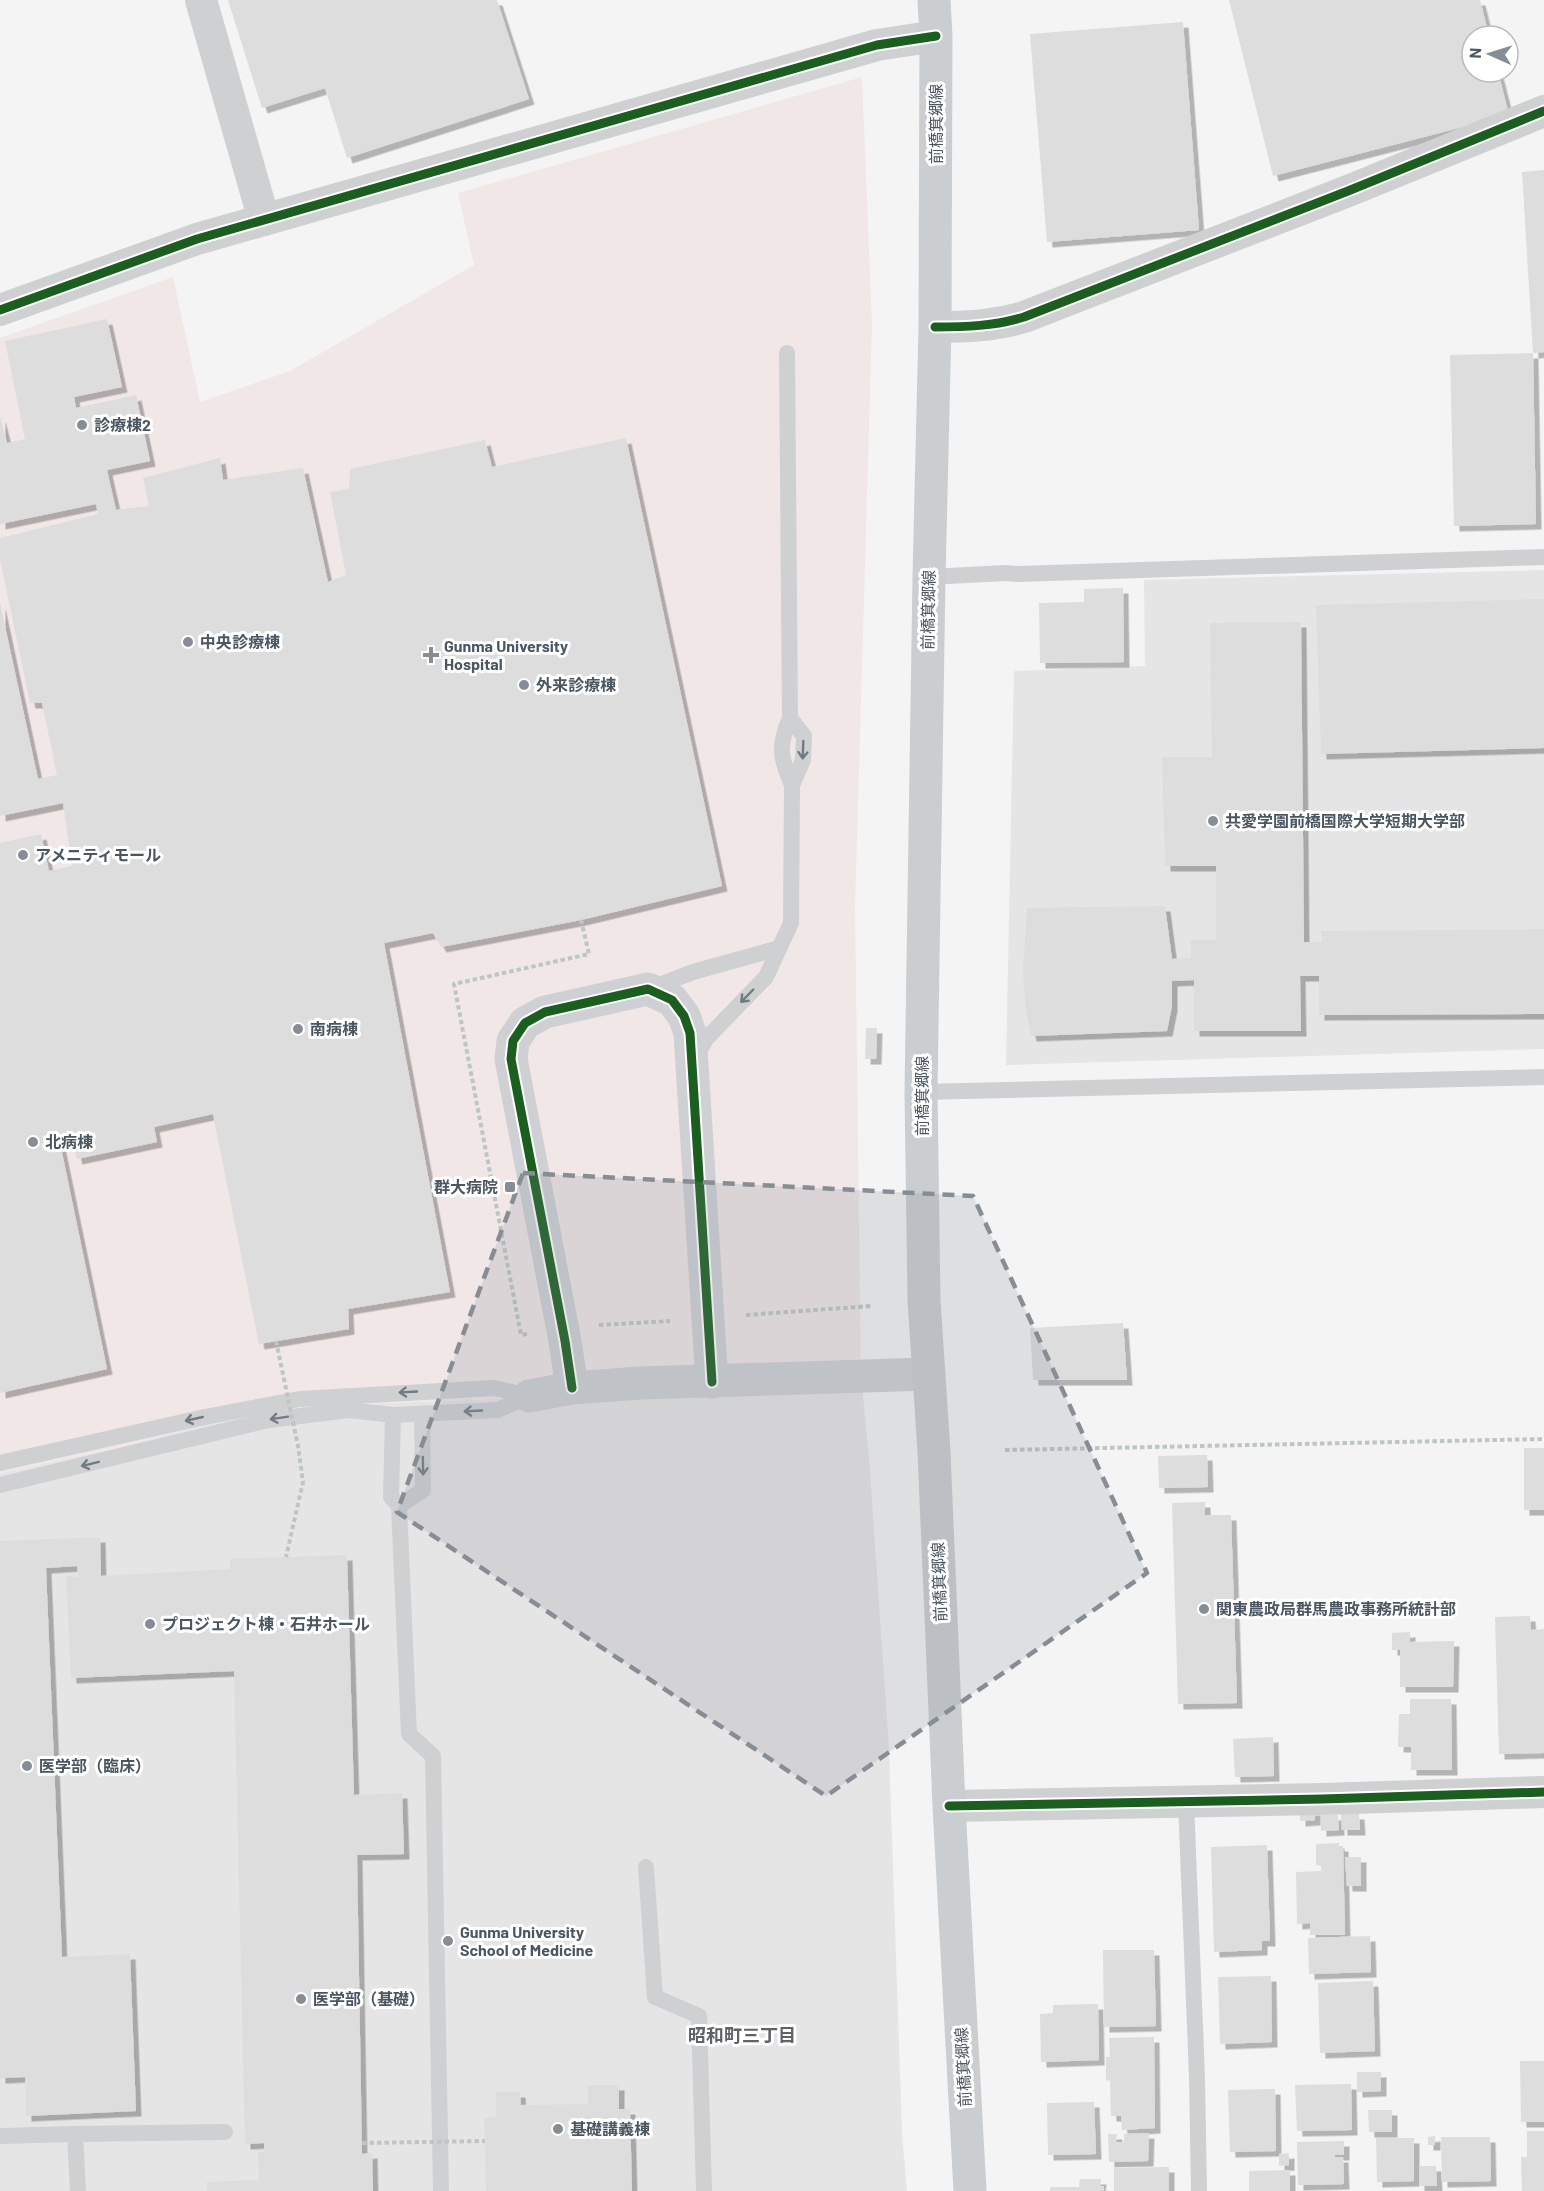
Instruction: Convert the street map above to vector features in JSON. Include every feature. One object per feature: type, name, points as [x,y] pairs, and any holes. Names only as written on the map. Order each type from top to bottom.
[{"type":"main road","name":"前橋箕郷線","points":[[934,0],[936,36],[935,327],[921,1092],[924,1300],[934,1452],[949,1806],[970,2191]]},
{"type":"street","points":[[201,0],[264,220]]},
{"type":"street","points":[[0,310],[197,239],[877,45],[936,36]]},
{"type":"street","points":[[935,327],[1004,323],[1024,317],[1348,191],[1544,111]]},
{"type":"street","points":[[572,1389],[563,1330],[511,1059],[513,1041],[525,1023],[544,1012],[648,989],[672,1000],[684,1016],[690,1033],[712,1382]]},
{"type":"street","points":[[529,1396],[572,1389],[640,1383],[928,1374]]},
{"type":"street","points":[[949,1806],[1544,1792]]},
{"type":"lane","points":[[693,1062],[705,1039],[766,977],[791,923],[792,785],[782,763],[782,737],[790,718],[787,353]]},
{"type":"lane","points":[[929,577],[1544,557]]},
{"type":"lane","points":[[648,989],[693,972],[779,948]]},
{"type":"lane","points":[[921,1092],[1544,1077]]},
{"type":"lane","points":[[0,1462],[217,1414],[300,1399],[494,1388],[529,1396]]},
{"type":"lane","points":[[0,1485],[269,1420],[349,1410],[393,1415],[498,1410],[529,1396]]},
{"type":"lane","points":[[399,1506],[423,1490],[422,1414]]},
{"type":"lane","points":[[393,1415],[391,1497],[399,1506],[409,1734],[433,1756],[441,2191]]},
{"type":"lane","points":[[1186,1802],[1197,2076],[1199,2191]]},
{"type":"lane","points":[[646,1867],[655,1997],[699,2016],[704,2191]]},
{"type":"lane","points":[[0,2136],[225,2132]]},
{"type":"lane","points":[[75,2134],[78,2191]]},
{"type":"path","points":[[581,920],[589,954],[454,984],[521,1335],[599,1325],[871,1306]]},
{"type":"path","points":[[276,1341],[298,1446],[303,1482],[286,1557]]},
{"type":"path","points":[[1005,1450],[1544,1439]]},
{"type":"path","points":[[362,2143],[485,2141]]},
{"type":"highlighted area","points":[[523,1173],[973,1196],[1147,1573],[826,1796],[397,1512]]},
{"type":"shaded area","name":"Gunma University Hospital","points":[[862,77],[872,324],[855,907],[861,1375],[494,1399],[308,1406],[204,1425],[111,1449],[0,1473],[0,338],[173,277],[200,402],[290,371],[474,265],[458,193]]},
{"type":"shaded area","name":"共愛学園前橋国際大学短期大学部","points":[[1544,570],[1544,1049],[1006,1065],[1014,671],[1145,666],[1144,580]]},
{"type":"shaded area","name":"Gunma University School of Medicine","points":[[861,1375],[889,1749],[902,2134],[907,2191],[0,2191],[0,1473],[111,1449],[204,1425],[308,1406],[494,1399]]},
{"type":"building","points":[[228,0],[497,0],[529,99],[347,158],[325,88],[262,108]]},
{"type":"building","points":[[1229,0],[1480,0],[1486,24],[1460,24],[1460,84],[1501,84],[1509,115],[1273,176]]},
{"type":"building","points":[[1183,22],[1199,230],[1047,242],[1030,34]]},
{"type":"building","points":[[1544,170],[1544,352],[1533,353],[1522,172]]},
{"type":"building","points":[[107,319],[122,387],[74,397],[76,408],[136,395],[150,461],[107,470],[116,510],[149,506],[143,478],[220,458],[223,480],[303,468],[328,582],[346,575],[330,492],[349,489],[350,469],[485,440],[492,467],[626,438],[722,886],[581,920],[441,947],[433,933],[384,943],[450,1292],[348,1309],[349,1329],[259,1344],[213,1114],[154,1127],[157,1142],[77,1159],[72,1140],[60,1143],[107,1369],[0,1393],[0,843],[41,834],[49,871],[72,866],[63,803],[0,816],[0,603],[38,779],[57,775],[42,703],[30,703],[0,559],[0,538],[98,514],[96,504],[0,524],[0,416],[7,443],[25,439],[5,341]]},
{"type":"building","points":[[1533,353],[1536,524],[1454,526],[1450,355]]},
{"type":"building","points":[[1123,588],[1124,662],[1040,663],[1039,603],[1084,602],[1084,589]]},
{"type":"building","points":[[1544,599],[1544,748],[1321,754],[1316,605]]},
{"type":"building","points":[[1301,622],[1304,942],[1322,942],[1321,931],[1544,929],[1544,1014],[1319,1015],[1319,976],[1300,976],[1301,1031],[1194,1031],[1194,980],[1172,981],[1172,1006],[1167,1031],[1031,1036],[1025,1004],[1023,971],[1027,908],[1165,906],[1172,959],[1191,958],[1191,940],[1216,940],[1216,866],[1165,866],[1162,757],[1212,757],[1210,623]]},
{"type":"building","points":[[866,1028],[877,1028],[876,1059],[865,1059]]},
{"type":"building","points":[[1123,1323],[1127,1380],[1033,1380],[1030,1328]]},
{"type":"building","points":[[1524,1448],[1544,1448],[1544,1510],[1524,1510]]},
{"type":"building","points":[[1207,1455],[1208,1487],[1159,1488],[1158,1456]]},
{"type":"building","name":"関東農政局群馬農政事務所統計部","points":[[1205,1502],[1205,1515],[1231,1515],[1237,1703],[1178,1704],[1172,1503]]},
{"type":"building","points":[[100,1537],[101,1576],[230,1569],[230,1559],[347,1555],[354,1795],[402,1793],[404,1854],[357,1855],[362,2154],[372,2153],[373,2191],[207,2191],[207,2182],[259,2180],[258,2152],[264,2152],[264,2143],[245,2144],[234,1671],[71,1678],[66,1576],[78,1577],[77,1566],[46,1568],[62,1957],[130,1954],[136,2111],[26,2116],[25,2077],[0,2078],[0,1541]]},
{"type":"building","points":[[1530,1616],[1531,1630],[1544,1629],[1544,1753],[1499,1754],[1495,1617]]},
{"type":"building","points":[[1410,1632],[1410,1642],[1454,1641],[1453,1687],[1400,1687],[1400,1650],[1392,1650],[1392,1633]]},
{"type":"building","points":[[1410,1699],[1451,1699],[1452,1770],[1411,1770],[1411,1747],[1398,1747],[1399,1714],[1410,1714]]},
{"type":"building","points":[[1273,1737],[1274,1776],[1235,1777],[1233,1739]]},
{"type":"building","points":[[1300,1810],[1315,1810],[1315,1820],[1300,1821]]},
{"type":"building","points":[[1341,1814],[1359,1814],[1360,1830],[1342,1830]]},
{"type":"building","points":[[1321,1815],[1338,1815],[1339,1830],[1321,1831]]},
{"type":"building","points":[[1339,1843],[1339,1846],[1343,1846],[1345,1935],[1310,1935],[1310,1923],[1297,1924],[1296,1872],[1322,1871],[1321,1866],[1316,1865],[1316,1844]]},
{"type":"building","points":[[1267,1845],[1270,1941],[1262,1941],[1262,1950],[1214,1952],[1211,1847]]},
{"type":"building","points":[[1345,1857],[1361,1857],[1361,1886],[1347,1886]]},
{"type":"building","points":[[1370,1936],[1371,1972],[1309,1974],[1308,1938]]},
{"type":"building","points":[[1103,1950],[1154,1950],[1156,2026],[1104,2027]]},
{"type":"building","points":[[1271,1976],[1272,2042],[1220,2044],[1218,1977]]},
{"type":"building","points":[[1373,1981],[1375,2051],[1320,2053],[1318,1983]]},
{"type":"building","points":[[1098,2004],[1099,2060],[1041,2062],[1040,2014],[1053,2013],[1053,2005]]},
{"type":"building","points":[[1154,2037],[1155,2128],[1122,2130],[1121,2116],[1111,2116],[1110,2080],[1106,2081],[1106,2057],[1110,2057],[1109,2038]]},
{"type":"building","points":[[1520,2061],[1544,2061],[1544,2122],[1521,2122]]},
{"type":"building","points":[[1357,2072],[1381,2072],[1381,2091],[1357,2092]]},
{"type":"building","points":[[1351,2084],[1352,2130],[1297,2131],[1295,2085]]},
{"type":"building","name":"基礎講義棟","points":[[588,2085],[619,2085],[619,2109],[630,2109],[632,2191],[486,2191],[484,2118],[496,2117],[496,2092],[520,2092],[521,2105],[588,2104]]},
{"type":"building","points":[[1275,2089],[1276,2151],[1230,2152],[1228,2090]]},
{"type":"building","points":[[1094,2102],[1096,2154],[1048,2155],[1047,2103]]},
{"type":"building","points":[[1368,2110],[1392,2110],[1392,2132],[1369,2132]]},
{"type":"building","points":[[1527,2131],[1544,2131],[1544,2191],[1522,2191],[1521,2157],[1527,2157]]},
{"type":"building","points":[[1149,2133],[1148,2161],[1109,2162],[1108,2134],[1117,2134],[1116,2142],[1124,2142],[1124,2134]]},
{"type":"building","points":[[1435,2136],[1435,2145],[1428,2145],[1428,2137]]},
{"type":"building","points":[[1441,2137],[1490,2137],[1491,2181],[1442,2182]]},
{"type":"building","points":[[1376,2138],[1414,2138],[1414,2181],[1377,2182]]},
{"type":"building","points":[[1344,2141],[1344,2155],[1335,2155],[1335,2157],[1343,2157],[1344,2184],[1298,2185],[1297,2142]]},
{"type":"building","points":[[1289,2153],[1289,2165],[1279,2166],[1279,2154]]},
{"type":"building","points":[[1419,2166],[1436,2166],[1437,2186],[1419,2186]]},
{"type":"building","points":[[1169,2167],[1169,2191],[1114,2191],[1114,2168]]},
{"type":"building","points":[[1290,2170],[1290,2191],[1249,2191],[1249,2171]]},
{"type":"building","points":[[1080,2179],[1101,2179],[1100,2186],[1104,2186],[1104,2191],[1050,2191],[1050,2187],[1079,2187]]},
{"type":"cycle path","points":[[0,310],[197,239],[877,45],[936,36]]},
{"type":"cycle path","points":[[935,327],[980,325],[1024,317],[1348,191],[1544,111]]},
{"type":"cycle path","points":[[572,1388],[511,1059],[513,1041],[525,1023],[545,1012],[648,989],[672,1000],[684,1016],[690,1033],[712,1382]]},
{"type":"cycle path","points":[[949,1806],[1544,1792]]},
{"type":"place","name":"診療棟2","points":[[82,425]]},
{"type":"place","name":"中央診療棟","points":[[188,642]]},
{"type":"place","name":"Gunma University Hospital","points":[[431,655]]},
{"type":"place","name":"外来診療棟","points":[[524,685]]},
{"type":"place","name":"共愛学園前橋国際大学短期大学部","points":[[1213,821]]},
{"type":"place","name":"アメニティモール","points":[[23,855]]},
{"type":"place","name":"南病棟","points":[[298,1029]]},
{"type":"place","name":"北病棟","points":[[33,1142]]},
{"type":"place","name":"群大病院","points":[[510,1187]]},
{"type":"place","name":"関東農政局群馬農政事務所統計部","points":[[1204,1609]]},
{"type":"place","name":"プロジェクト棟・石井ホール","points":[[150,1624]]},
{"type":"place","name":"医学部（臨床）","points":[[27,1766]]},
{"type":"place","name":"Gunma University School of Medicine","points":[[448,1941]]},
{"type":"place","name":"医学部（基礎）","points":[[301,1999]]},
{"type":"place","name":"基礎講義棟","points":[[558,2129]]},
{"type":"district","name":"昭和町三丁目","points":[[742,2036]]}]
